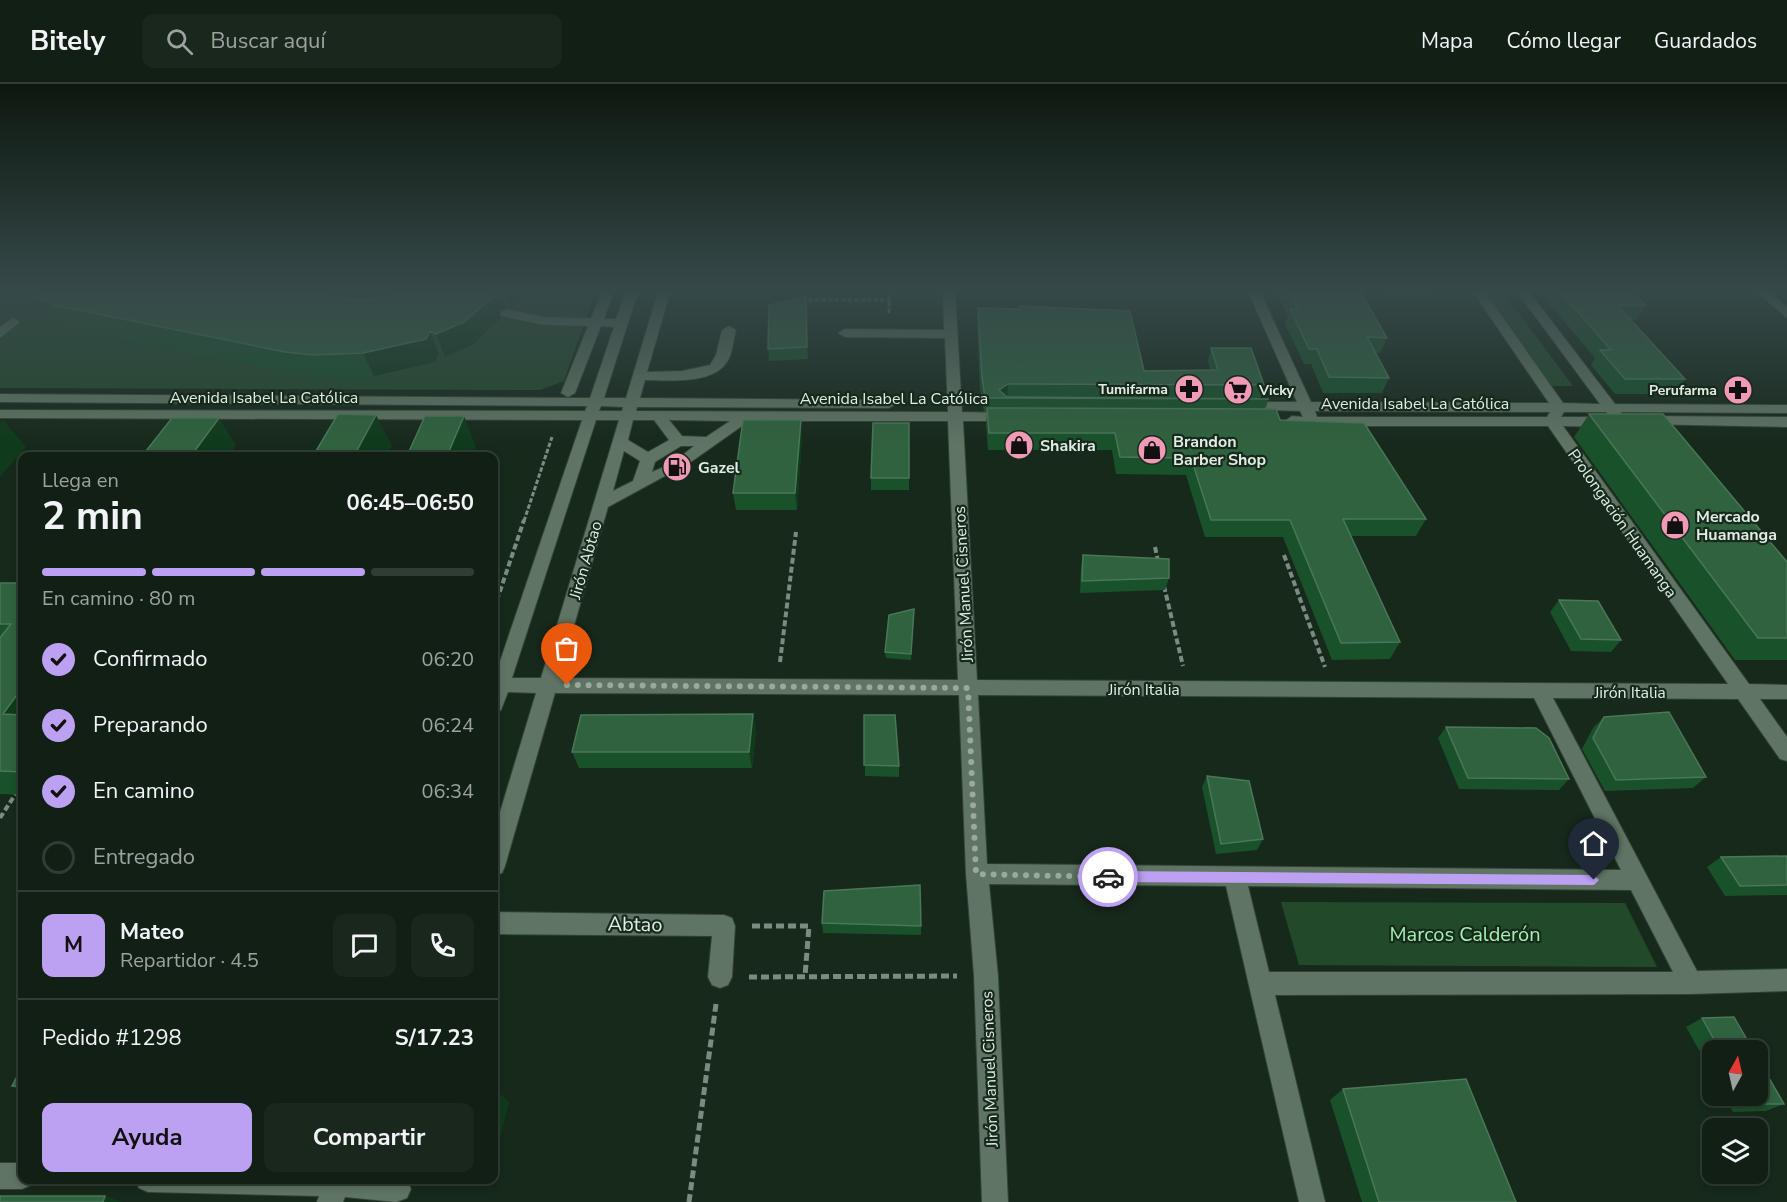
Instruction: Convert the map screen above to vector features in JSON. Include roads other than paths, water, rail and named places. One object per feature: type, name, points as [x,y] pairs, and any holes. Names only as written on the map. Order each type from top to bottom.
[{"type":"street","points":[[0,392],[566,397],[589,341]]},
{"type":"street","points":[[498,692],[615,341]]},
{"type":"street","name":"Jirón Abtao","points":[[498,853],[649,341]]},
{"type":"street","points":[[639,376],[678,376],[711,370],[720,363],[726,341]]},
{"type":"street","name":"Jirón Manuel Cisneros","points":[[951,341],[976,874],[986,976],[995,1202]]},
{"type":"street","points":[[1277,341],[1312,421]]},
{"type":"street","name":"Prolongación Huamanga","points":[[1509,341],[1555,415],[1742,692],[1787,753]]},
{"type":"street","points":[[1560,341],[1620,422]]},
{"type":"street","name":"Avenida Isabel La Católica","points":[[0,398],[566,397],[591,409]]},
{"type":"street","name":"Avenida Isabel La Católica","points":[[630,409],[658,416],[746,416],[955,410],[1016,404]]},
{"type":"street","name":"Avenida Isabel La Católica","points":[[1225,406],[1306,406],[1555,415],[1620,422],[1787,422]]},
{"type":"street","name":"Avenida Isabel La Católica","points":[[1241,420],[1312,421],[1555,415],[1610,408],[1787,409]]},
{"type":"street","name":"Avenida Isabel La Católica","points":[[0,414],[630,409],[955,410],[1029,417]]},
{"type":"street","points":[[658,416],[678,441]]},
{"type":"street","points":[[683,461],[746,416]]},
{"type":"street","points":[[640,484],[648,459],[678,441],[711,442]]},
{"type":"street","points":[[620,442],[648,459]]},
{"type":"street","points":[[601,504],[666,471]]},
{"type":"street","name":"Jirón Italia","points":[[500,685],[1787,692]]},
{"type":"street","points":[[1540,692],[1691,983]]},
{"type":"street","points":[[976,874],[1638,880]]},
{"type":"street","points":[[1235,877],[1312,1202]]},
{"type":"street","name":"Abtao","points":[[498,923],[724,926],[720,977]]},
{"type":"street","points":[[1260,984],[1691,983],[1787,980]]},
{"type":"street","points":[[0,1176],[18,1176]]},
{"type":"street","points":[[251,1184],[397,1190]]},
{"type":"tunnel","points":[[666,471],[683,461]]},
{"type":"place","name":"Tumifarma","points":[[1189,389]]},
{"type":"place","name":"Vicky","points":[[1238,390]]},
{"type":"place","name":"Perufarma","points":[[1738,390]]},
{"type":"place","name":"Shakira","points":[[1019,445]]},
{"type":"place","name":"Brandon Barber Shop","points":[[1152,450]]},
{"type":"place","name":"Gazel","points":[[677,467]]},
{"type":"place","name":"Mercado Huamanga","points":[[1675,525]]},
{"type":"park label","name":"Marcos Calderón","points":[[1465,934]]}]
